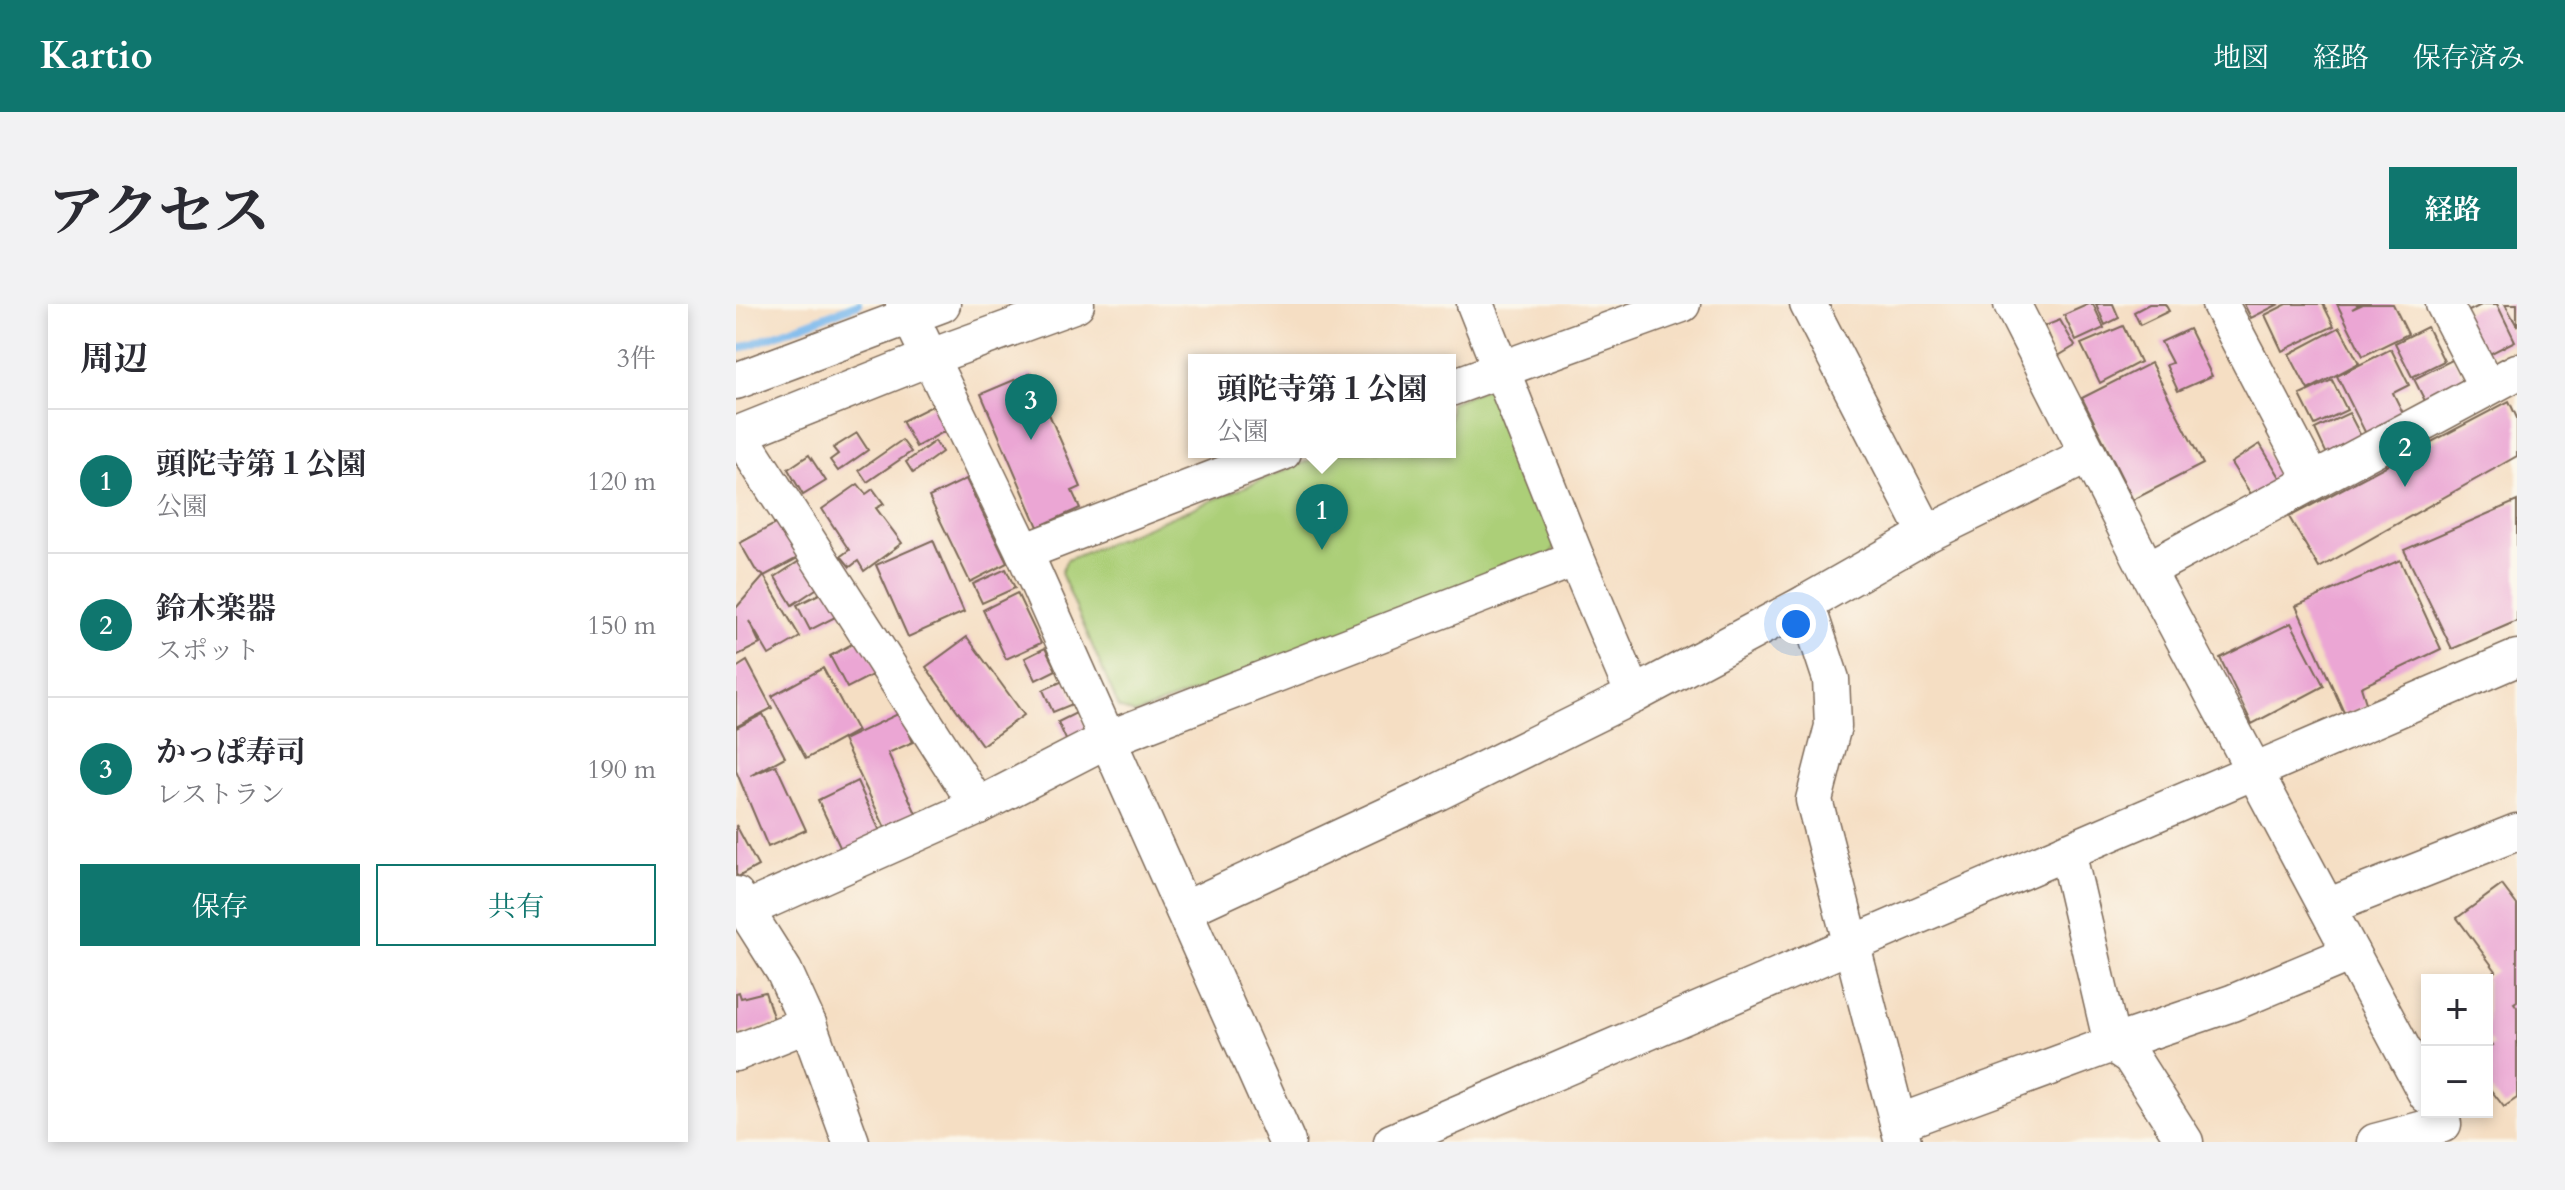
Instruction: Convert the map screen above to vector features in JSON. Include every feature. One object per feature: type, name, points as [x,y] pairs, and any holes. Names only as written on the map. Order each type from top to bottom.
[{"type":"street","points":[[978,806],[737,435],[931,357],[1076,304]]},
{"type":"street","points":[[1475,304],[1634,695]]},
{"type":"street","points":[[1456,386],[1682,304]]},
{"type":"street","points":[[1808,304],[1927,534]]},
{"type":"street","points":[[2012,304],[2147,570],[2421,1084]]},
{"type":"street","points":[[2220,304],[2313,481]]},
{"type":"street","points":[[2147,570],[2502,380],[2444,304]]},
{"type":"street","points":[[736,381],[919,308],[931,357],[1024,552],[1287,1142]]},
{"type":"street","points":[[1184,910],[1438,792],[1634,695],[1927,534],[2088,455]]},
{"type":"street","points":[[1024,552],[1267,458]]},
{"type":"street","points":[[851,1142],[808,1024],[784,971],[740,903],[978,806],[1108,739],[1576,558]]},
{"type":"street","points":[[1806,603],[1831,679],[1833,726],[1814,800],[1901,1132],[2112,1044],[2232,1003],[2351,953]]},
{"type":"street","points":[[1392,1142],[2517,658]]},
{"type":"street","points":[[2327,907],[2517,832]]},
{"type":"street","points":[[2067,851],[2112,1044],[2131,1057],[2185,1142]]},
{"type":"street","points":[[736,1053],[808,1024]]},
{"type":"street","points":[[2375,1142],[2439,1118]]},
{"type":"green space","points":[[1486,388],[1498,393],[1556,544],[1550,557],[1135,714],[1119,708],[1061,573],[1067,560],[1315,458],[1456,458],[1456,400]]},
{"type":"building","points":[[2093,304],[2104,328],[2076,341],[2064,315]]},
{"type":"building","points":[[2096,304],[2113,304],[2119,318],[2105,325]]},
{"type":"building","points":[[2149,304],[2165,304],[2169,311],[2140,325],[2134,312]]},
{"type":"building","points":[[2244,304],[2279,304],[2251,318]]},
{"type":"building","points":[[2287,304],[2323,304],[2334,326],[2282,351],[2265,315]]},
{"type":"building","points":[[2337,304],[2360,304],[2352,309],[2363,304],[2393,304],[2408,334],[2363,356]]},
{"type":"building","points":[[2483,304],[2497,304],[2515,341],[2480,359],[2459,316]]},
{"type":"building","points":[[2505,304],[2517,304],[2517,326]]},
{"type":"building","points":[[2060,320],[2075,346],[2058,356],[2045,326]]},
{"type":"building","points":[[2123,326],[2140,362],[2100,383],[2081,344]]},
{"type":"building","points":[[2340,327],[2359,363],[2308,390],[2289,354]]},
{"type":"building","points":[[2427,327],[2444,361],[2412,377],[2395,343]]},
{"type":"building","points":[[2189,329],[2212,376],[2178,391],[2166,365],[2172,363],[2161,342]]},
{"type":"building","points":[[2391,349],[2409,385],[2393,393],[2407,421],[2369,440],[2337,376]]},
{"type":"building","points":[[2454,359],[2468,386],[2428,407],[2414,379]]},
{"type":"building","points":[[2151,363],[2203,464],[2133,500],[2082,398]]},
{"type":"building","points":[[1031,373],[1081,487],[1072,491],[1080,508],[1038,527],[981,394]]},
{"type":"building","points":[[2332,380],[2347,410],[2315,425],[2300,395]]},
{"type":"building","points":[[2509,401],[2517,418],[2517,456],[2319,568],[2289,517]]},
{"type":"building","points":[[936,404],[949,429],[916,447],[902,421]]},
{"type":"building","points":[[2349,413],[2365,444],[2330,461],[2315,429]]},
{"type":"building","points":[[857,433],[868,450],[838,471],[830,460],[838,454],[833,448]]},
{"type":"building","points":[[902,440],[911,452],[867,482],[859,470]]},
{"type":"building","points":[[935,441],[942,452],[913,473],[906,462]]},
{"type":"building","points":[[2260,444],[2281,479],[2253,497],[2231,463]]},
{"type":"building","points":[[809,455],[826,481],[803,495],[788,469]]},
{"type":"building","points":[[966,479],[1007,563],[970,582],[929,497]]},
{"type":"building","points":[[858,484],[866,494],[873,489],[884,504],[876,508],[902,543],[864,571],[858,561],[850,567],[841,556],[849,550],[822,509]]},
{"type":"building","points":[[2517,501],[2517,621],[2452,649],[2404,550]]},
{"type":"building","points":[[788,517],[807,553],[764,576],[755,569],[740,543]]},
{"type":"building","points":[[933,540],[964,612],[908,637],[876,565]]},
{"type":"building","points":[[807,556],[825,583],[792,605],[775,577]]},
{"type":"building","points":[[2400,560],[2441,649],[2361,687],[2367,706],[2345,715],[2296,606]]},
{"type":"building","points":[[1006,569],[1015,588],[982,603],[973,584]]},
{"type":"building","points":[[764,576],[800,637],[769,655],[749,621],[760,644],[736,656],[736,608]]},
{"type":"building","points":[[833,587],[845,612],[810,630],[797,605]]},
{"type":"building","points":[[1017,593],[1041,643],[1006,659],[983,610]]},
{"type":"building","points":[[2291,623],[2324,686],[2252,724],[2220,658]]},
{"type":"building","points":[[967,637],[1024,715],[982,745],[926,667]]},
{"type":"building","points":[[861,639],[878,672],[847,688],[830,656]]},
{"type":"building","points":[[1045,648],[1056,670],[1036,680],[1025,658]]},
{"type":"building","points":[[747,661],[772,708],[736,727],[736,668]]},
{"type":"building","points":[[823,668],[857,731],[806,759],[772,696]]},
{"type":"building","points":[[1065,680],[1075,703],[1053,712],[1043,690]]},
{"type":"building","points":[[1078,712],[1088,732],[1067,742],[1058,722]]},
{"type":"building","points":[[900,713],[913,742],[888,753],[920,822],[889,836],[843,740]]},
{"type":"building","points":[[763,714],[785,757],[750,776],[776,765],[806,830],[768,847],[736,771],[736,728]]},
{"type":"building","points":[[857,781],[885,842],[846,860],[818,800]]},
{"type":"building","points":[[736,825],[758,866],[738,877],[736,874]]},
{"type":"building","points":[[2502,885],[2517,905],[2517,1001],[2514,1003],[2517,1007],[2517,1098],[2504,1107],[2493,1093],[2492,974],[2496,971],[2457,918]]},
{"type":"building","points":[[739,992],[741,998],[765,992],[775,1023],[736,1035],[736,993]]},
{"type":"waterway","points":[[736,350],[858,304]]},
{"type":"place","name":"かっぱ寿司","points":[[1031,440]]},
{"type":"place","name":"鈴木楽器","points":[[2405,487]]},
{"type":"place","name":"頭陀寺第１公園","points":[[1322,550]]}]
